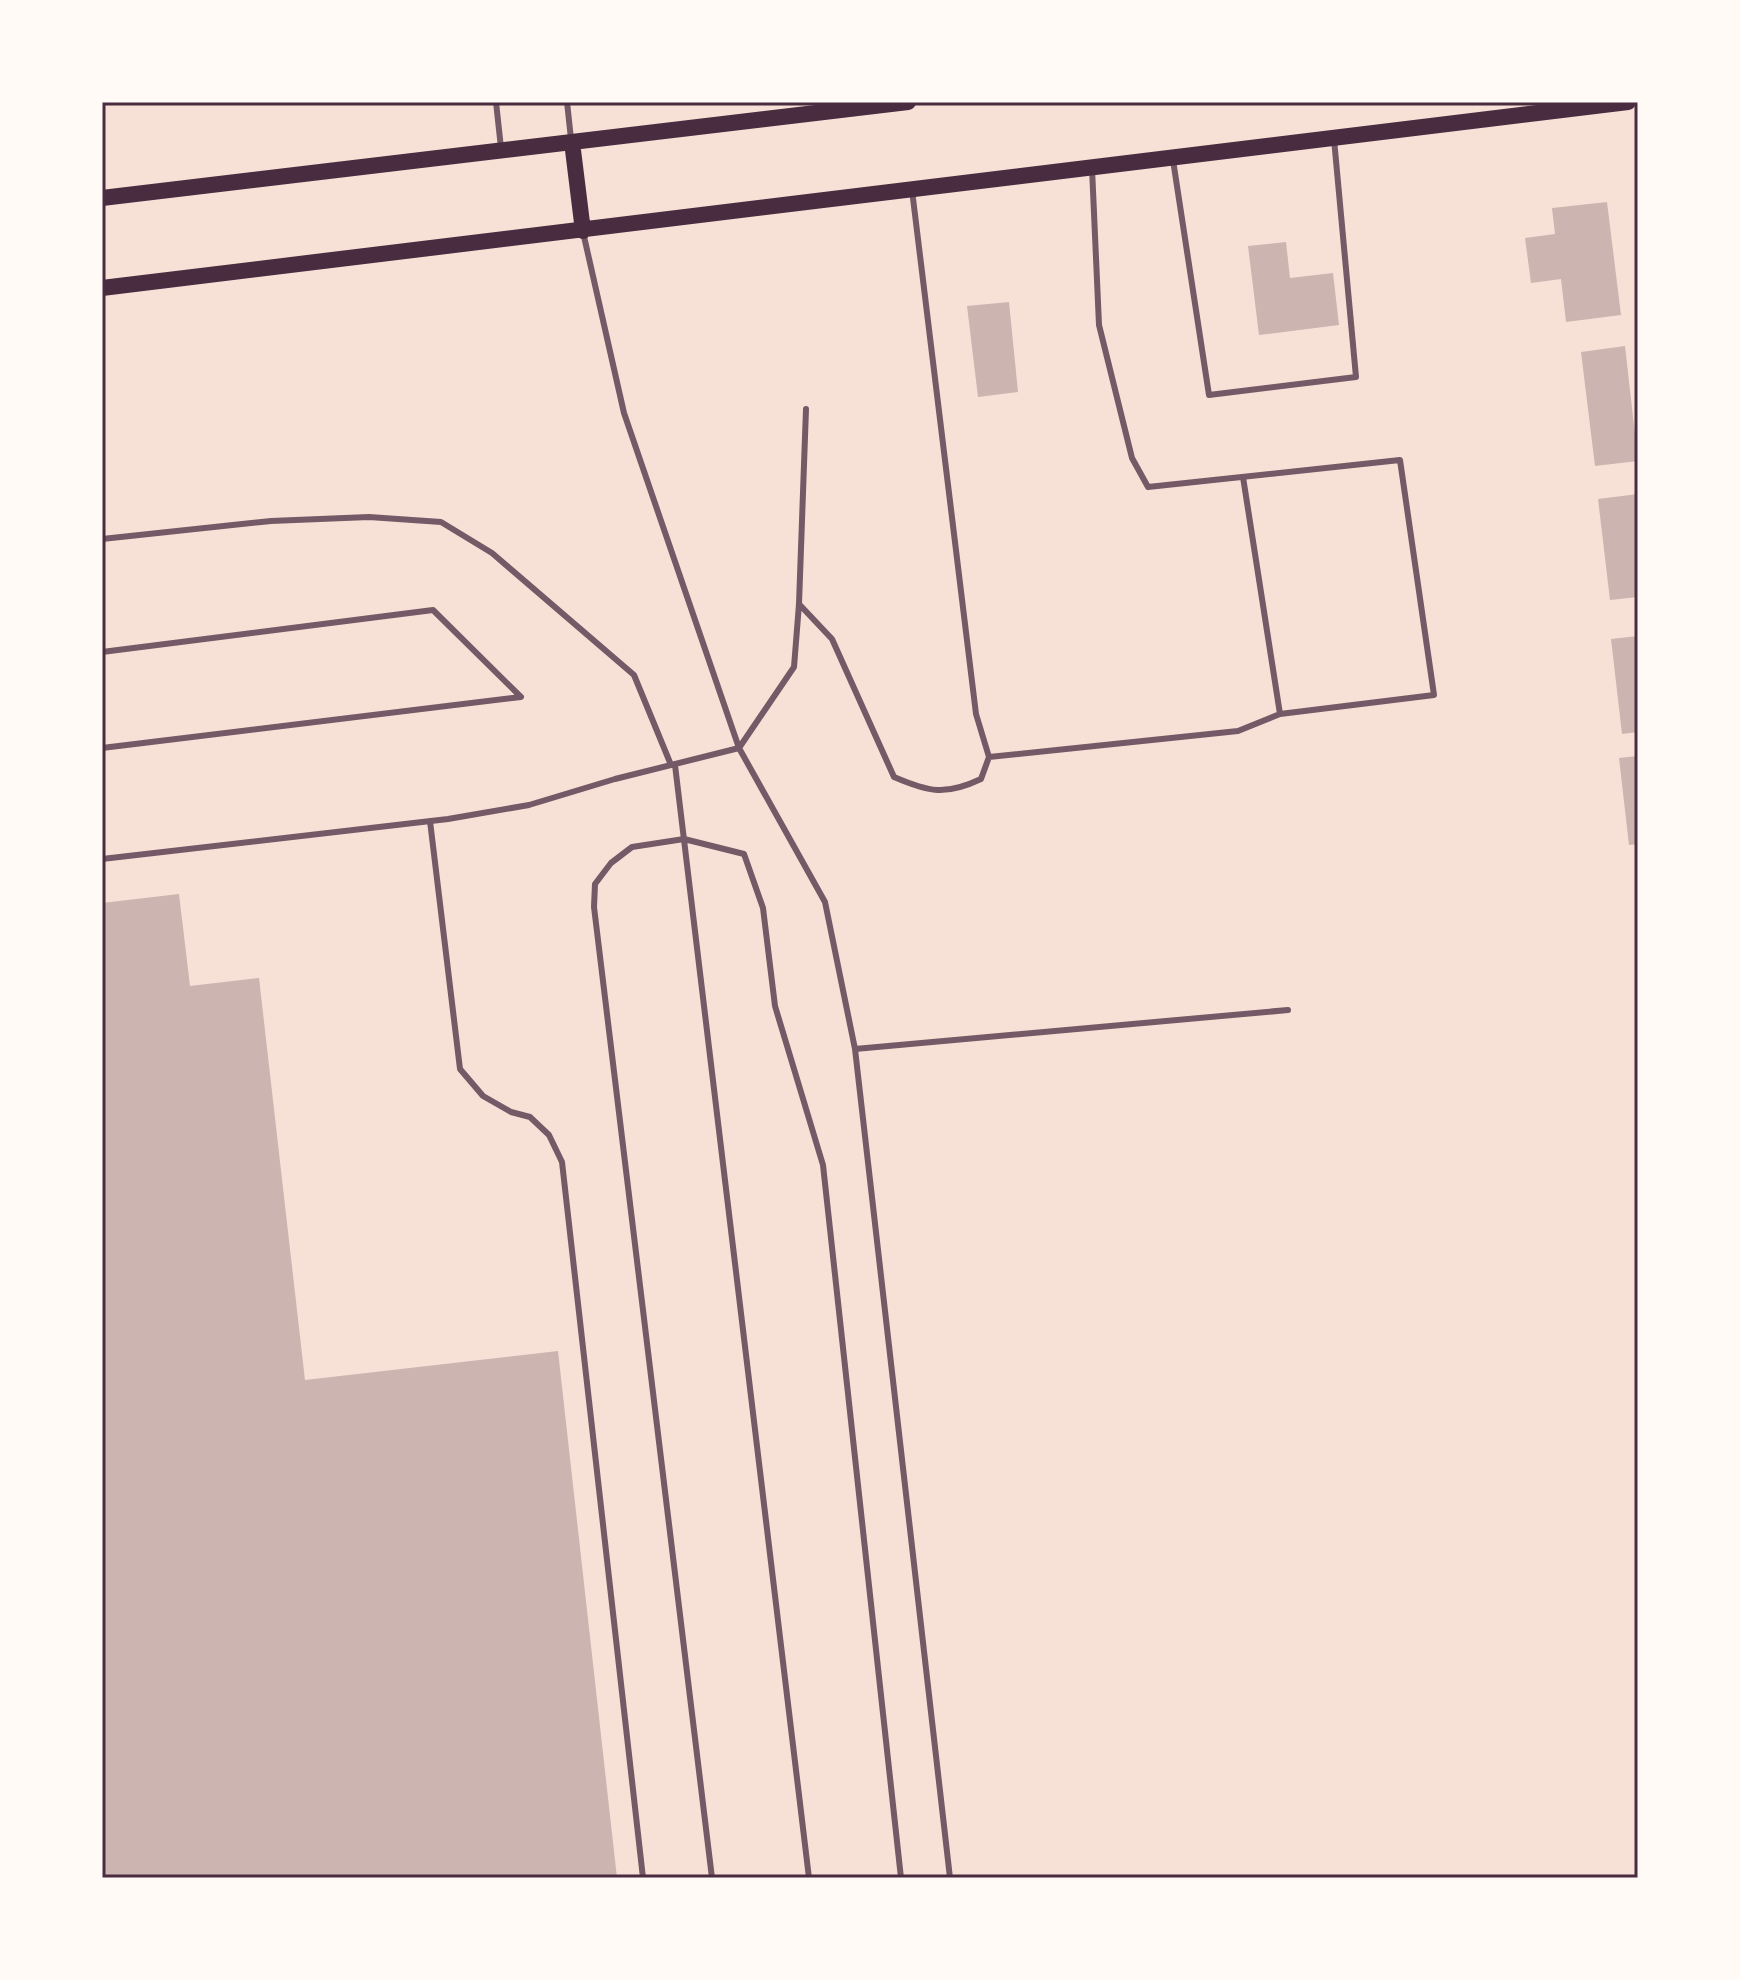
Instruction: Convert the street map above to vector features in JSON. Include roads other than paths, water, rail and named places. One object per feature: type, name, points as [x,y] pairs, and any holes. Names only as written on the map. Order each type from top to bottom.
[{"type":"main road","points":[[102,198],[908,102]]},
{"type":"main road","points":[[102,288],[1628,102]]},
{"type":"main road","points":[[572,142],[583,231]]},
{"type":"lane","points":[[496,102],[501,151]]},
{"type":"lane","points":[[567,102],[572,142]]},
{"type":"lane","points":[[1173,158],[1209,395],[1356,377],[1334,139]]},
{"type":"lane","points":[[989,757],[1238,731],[1280,714],[1434,695],[1400,460],[1148,487],[1132,458],[1099,325],[1092,168]]},
{"type":"lane","points":[[799,604],[832,639],[894,777],[924,790],[959,790],[981,779],[989,757],[976,714],[912,190]]},
{"type":"lane","points":[[583,231],[624,413],[739,748],[825,902],[855,1049],[950,1878]]},
{"type":"lane","points":[[102,859],[430,821],[529,805],[739,748],[794,667],[806,409]]},
{"type":"lane","points":[[1243,477],[1280,714]]},
{"type":"lane","points":[[102,539],[285,521],[369,517],[441,522],[492,553],[634,675],[673,765],[684,839],[809,1878]]},
{"type":"lane","points":[[102,652],[433,610],[521,697],[102,748]]},
{"type":"lane","points":[[430,821],[460,1069],[483,1096],[511,1112],[530,1117],[549,1135],[562,1162],[643,1878]]},
{"type":"lane","points":[[712,1878],[594,907],[595,884],[611,863],[632,847],[684,839],[744,854],[763,908],[775,1006],[823,1165],[901,1878]]},
{"type":"lane","points":[[855,1049],[1288,1010]]}]
